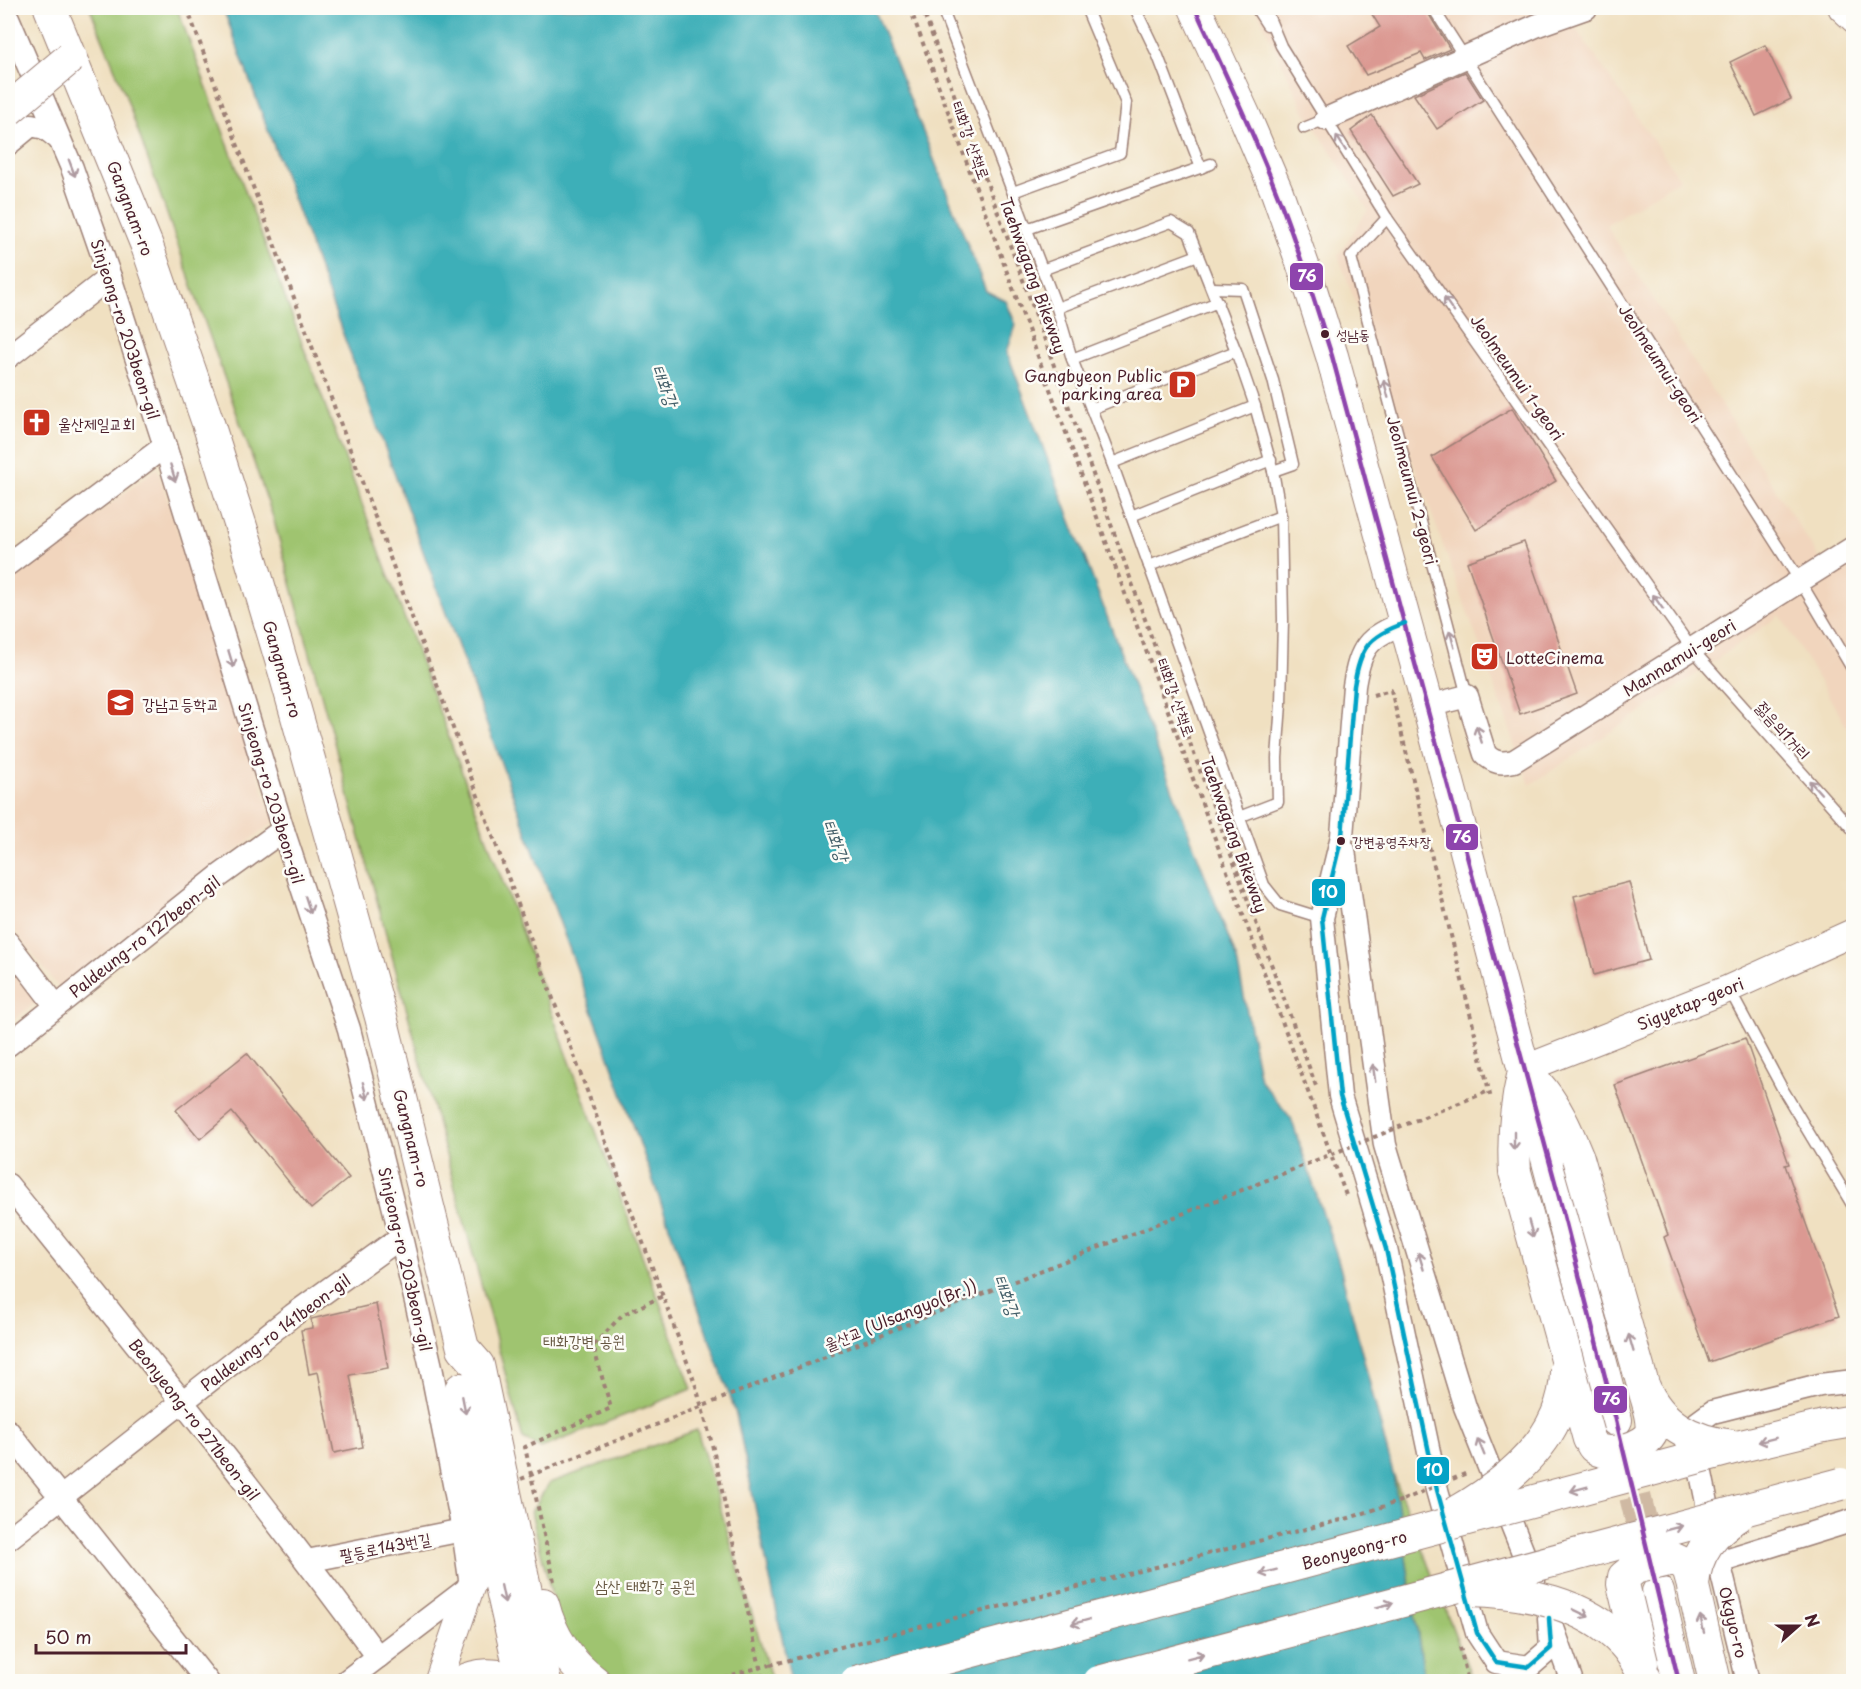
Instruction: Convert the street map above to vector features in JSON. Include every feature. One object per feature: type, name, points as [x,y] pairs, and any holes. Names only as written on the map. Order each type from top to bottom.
[{"type":"main road","name":"Gangnam-ro","points":[[50,8],[147,246],[208,423],[287,681],[381,1017],[463,1348],[478,1365],[510,1490],[530,1681]]},
{"type":"main road","points":[[1197,9],[1277,192],[1306,274],[1356,440],[1617,1420]]},
{"type":"main road","points":[[8,110],[71,57]]},
{"type":"main road","points":[[1524,1069],[1547,1095],[1565,1126],[1578,1158],[1652,1421],[1652,1431],[1641,1445],[1611,1452],[1601,1451],[1594,1447],[1589,1439],[1515,1172],[1513,1140],[1516,1106],[1524,1069]]},
{"type":"main road","name":"Gangnam-ro","points":[[463,1348],[457,1369],[476,1534],[530,1681]]},
{"type":"main road","points":[[1426,1530],[1465,1507],[1506,1478],[1537,1448],[1550,1431],[1558,1412],[1564,1391],[1566,1356]]},
{"type":"main road","points":[[1643,1385],[1650,1401],[1671,1424],[1701,1440],[1737,1447]]},
{"type":"main road","name":"Beonyeong-ro","points":[[855,1682],[1737,1447],[1839,1424]]},
{"type":"main road","points":[[1099,1682],[1847,1483]]},
{"type":"main road","points":[[510,1490],[526,1528],[545,1614],[561,1648],[579,1670],[595,1682]]},
{"type":"main road","points":[[1694,1586],[1694,1574],[1699,1557],[1709,1540],[1726,1524],[1753,1507]]},
{"type":"main road","points":[[1646,1680],[1623,1584],[1624,1577],[1635,1568],[1674,1559],[1687,1565],[1694,1586],[1715,1682]]},
{"type":"main road","points":[[1442,1590],[1497,1592],[1532,1597],[1570,1608],[1587,1616],[1623,1643],[1646,1680]]},
{"type":"main road","points":[[1658,1592],[1679,1682]]},
{"type":"main road","points":[[461,1682],[486,1674],[530,1681]]},
{"type":"street","points":[[1326,119],[1465,56],[1538,25],[1586,8]]},
{"type":"street","points":[[1842,8],[1854,19]]},
{"type":"street","name":"Sinjeong-ro 203beon-gil","points":[[8,18],[72,168],[110,277],[165,446],[283,830],[349,1029],[431,1367],[476,1534]]},
{"type":"street","points":[[8,144],[31,125],[45,128],[59,139]]},
{"type":"street","points":[[8,357],[110,277]]},
{"type":"street","points":[[8,564],[165,446]]},
{"type":"street","name":"Mannamui-geori","points":[[1502,763],[1514,761],[1854,547]]},
{"type":"street","points":[[1405,623],[1383,631],[1367,645],[1358,664],[1354,686],[1342,836],[1322,918],[1340,1096],[1386,1249],[1469,1640],[1498,1682]]},
{"type":"street","points":[[1428,706],[1467,696]]},
{"type":"street","name":"Jeolmeumui 2-geori","points":[[1467,696],[1485,754],[1492,761],[1502,763]]},
{"type":"street","name":"Paldeung-ro 127beon-gil","points":[[8,1045],[218,877],[283,830]]},
{"type":"street","points":[[1342,836],[1385,1145],[1465,1407],[1549,1618],[1570,1682]]},
{"type":"street","name":"Sigyetap-geori","points":[[1524,1069],[1728,989],[1854,932]]},
{"type":"street","points":[[8,943],[56,1006]]},
{"type":"street","name":"Beonyeong-ro 271beon-gil","points":[[8,1185],[308,1561],[378,1657]]},
{"type":"street","name":"Paldeung-ro 141beon-gil","points":[[8,1539],[293,1315],[401,1237]]},
{"type":"street","name":"Okgyo-ro","points":[[1748,1682],[1719,1562],[1693,1434],[1697,1423],[1712,1412],[1820,1385],[1854,1381]]},
{"type":"street","points":[[8,1431],[208,1682]]},
{"type":"street","points":[[438,1682],[471,1586],[476,1534],[510,1490]]},
{"type":"street","points":[[1719,1562],[1854,1520]]},
{"type":"street","name":"팔등로143번길","points":[[308,1561],[476,1534]]},
{"type":"street","points":[[345,1682],[471,1586]]},
{"type":"street","points":[[1469,1640],[1496,1662],[1529,1667],[1551,1648],[1549,1618]]},
{"type":"lane","points":[[942,8],[1057,308],[1072,359],[1112,463],[1264,885],[1280,905],[1322,918]]},
{"type":"lane","points":[[1013,192],[1120,153],[1126,103],[1086,8]]},
{"type":"lane","points":[[1027,229],[1206,166],[1135,8]]},
{"type":"lane","points":[[1256,8],[1326,119],[1304,128]]},
{"type":"lane","points":[[1265,8],[1281,46]]},
{"type":"lane","name":"Jeolmeumui-geori","points":[[1433,8],[1800,581],[1854,672]]},
{"type":"lane","name":"Jeolmeumui 1-geori","points":[[1326,119],[1387,218],[1692,650]]},
{"type":"lane","name":"Jeolmeumui 2-geori","points":[[1387,218],[1351,257],[1467,696]]},
{"type":"lane","points":[[1042,270],[1171,222],[1190,233],[1236,351],[1272,466],[1281,516],[1283,620],[1277,758],[1278,802],[1239,817]]},
{"type":"lane","points":[[1057,308],[1198,255]]},
{"type":"lane","points":[[1131,516],[1272,466],[1293,464],[1274,380],[1243,289],[1212,288]]},
{"type":"lane","points":[[1072,359],[1218,302]]},
{"type":"lane","points":[[1090,409],[1236,351]]},
{"type":"lane","points":[[1112,463],[1255,406]]},
{"type":"lane","points":[[1149,566],[1281,516]]},
{"type":"lane","name":"젊음의1거리","points":[[1692,650],[1854,831]]},
{"type":"lane","points":[[1728,989],[1782,1088],[1854,1208]]},
{"type":"path","points":[[187,8],[696,1386],[712,1444],[763,1682]]},
{"type":"path","name":"태화강 산책로","points":[[910,8],[1350,1209]]},
{"type":"path","name":"Taehwagang Bikeway","points":[[922,8],[1320,1095]]},
{"type":"path","name":"울산교 (Ulsangyo(Br.))","points":[[510,1490],[1489,1090],[1391,690]]},
{"type":"path","points":[[1339,1145],[1342,1155]]},
{"type":"path","points":[[554,1583],[550,1573],[525,1447],[611,1408],[593,1346],[622,1315],[663,1296]]},
{"type":"path","points":[[706,1682],[1349,1518],[1403,1500],[1477,1469]]},
{"type":"path","points":[[1424,1479],[1428,1490]]},
{"type":"path","points":[[1420,1485],[1423,1496]]},
{"type":"path","points":[[1468,1682],[1469,1640]]},
{"type":"shaded area","points":[[1256,8],[1562,8],[1680,179],[1606,225],[1829,573],[1853,558],[1853,737],[1780,615],[1656,702],[1530,785],[1338,255],[1368,210],[1304,110]]},
{"type":"shaded area","name":"강남고등학교","points":[[157,468],[274,822],[59,988],[8,922],[8,584]]},
{"type":"shaded area","points":[[8,964],[36,1002],[8,1025]]},
{"type":"green space","name":"태화강변 공원","points":[[90,8],[177,8],[692,1389],[541,1448],[523,1439],[273,517],[125,94]]},
{"type":"green space","name":"삼산 태화강 공원","points":[[697,1430],[772,1681],[573,1681],[531,1512],[549,1483]]},
{"type":"green space","points":[[1393,1474],[1473,1681],[1425,1681]]},
{"type":"water","name":"태화강","points":[[223,8],[874,8],[986,291],[1006,301],[1016,325],[1007,352],[1237,960],[1260,1080],[1291,1118],[1338,1259],[1393,1474],[1425,1681],[791,1681],[736,1414],[603,1040]]},
{"type":"building","points":[[1368,8],[1425,8],[1450,49],[1425,60],[1421,53],[1366,75],[1348,46],[1380,27]]},
{"type":"building","points":[[1765,45],[1791,99],[1756,116],[1730,62]]},
{"type":"building","points":[[1465,72],[1483,100],[1437,129],[1414,95]]},
{"type":"building","points":[[1372,115],[1418,184],[1393,196],[1351,131]]},
{"type":"building","points":[[1512,408],[1556,481],[1476,530],[1432,457]]},
{"type":"building","points":[[1524,542],[1577,694],[1520,714],[1467,562]]},
{"type":"building","points":[[1629,882],[1649,960],[1594,975],[1574,896]]},
{"type":"building","points":[[1745,1038],[1789,1164],[1785,1165],[1839,1316],[1709,1362],[1664,1237],[1668,1235],[1615,1085]]},
{"type":"building","points":[[247,1053],[349,1178],[311,1209],[232,1112],[200,1139],[176,1110]]},
{"type":"building","points":[[376,1304],[388,1368],[350,1375],[363,1447],[334,1453],[318,1372],[309,1374],[301,1330],[312,1328],[311,1319]]},
{"type":"tunnel","points":[[1624,1450],[1651,1562]]},
{"type":"transit line","name":"76","points":[[1195,8],[1247,122],[1284,211],[1332,356],[1562,1208],[1679,1682]]},
{"type":"transit line","name":"10","points":[[1405,623],[1374,639],[1359,662],[1354,686],[1342,836],[1322,918],[1340,1096],[1386,1249],[1437,1490],[1477,1633],[1496,1662],[1529,1667],[1551,1648],[1549,1618]]},
{"type":"place","name":"성남동","points":[[1325,334]]},
{"type":"place","name":"Gangbyeon Public parking area","points":[[1183,384]]},
{"type":"place","name":"울산제일교회","points":[[37,423]]},
{"type":"place","name":"LotteCinema","points":[[1485,657]]},
{"type":"place","name":"강남고등학교","points":[[121,703]]},
{"type":"place","name":"강변공영주차장","points":[[1341,841]]}]
